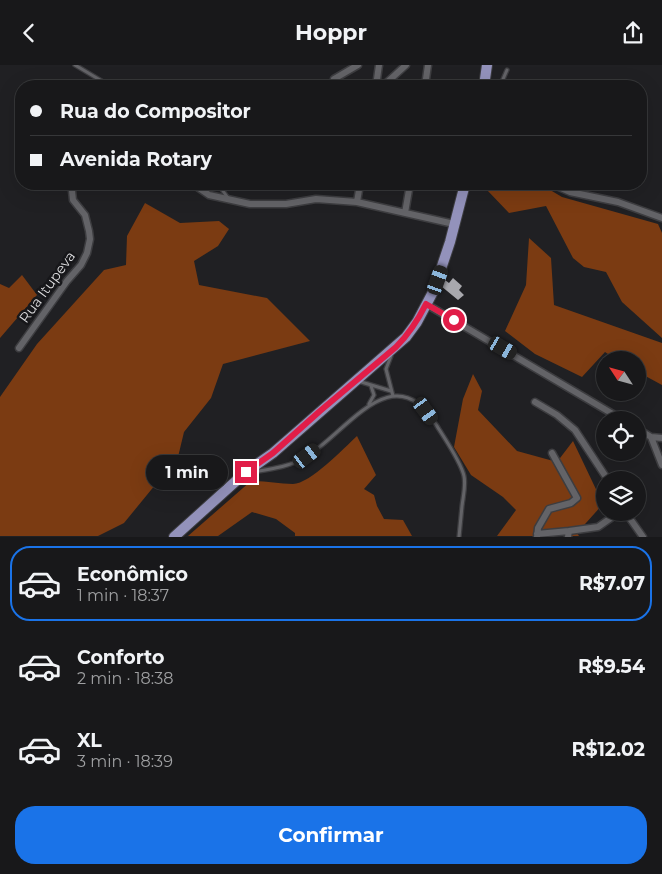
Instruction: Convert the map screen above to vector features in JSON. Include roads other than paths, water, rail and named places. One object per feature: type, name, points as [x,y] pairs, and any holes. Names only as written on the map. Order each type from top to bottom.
[{"type":"main road","points":[[485,80],[487,65]]},
{"type":"main road","points":[[174,537],[246,472],[273,453],[406,337],[417,322],[442,270],[463,190]]},
{"type":"street","points":[[334,79],[358,65]]},
{"type":"street","points":[[377,80],[379,65]]},
{"type":"street","points":[[390,80],[406,65]]},
{"type":"street","points":[[426,80],[428,65]]},
{"type":"street","name":"Rua Itupeva","points":[[19,348],[81,265],[87,253],[90,239],[89,231],[84,215],[73,199],[72,190]]},
{"type":"street","points":[[202,190],[209,195],[261,205],[286,204],[316,199],[357,202],[454,224]]},
{"type":"street","points":[[357,202],[359,190]]},
{"type":"street","points":[[405,213],[409,190]]},
{"type":"street","points":[[566,190],[618,203],[662,218]]},
{"type":"street","points":[[426,304],[608,411]]},
{"type":"street","points":[[535,402],[558,415],[575,430],[602,471]]},
{"type":"street","points":[[646,434],[662,439]]},
{"type":"street","points":[[651,437],[662,465]]},
{"type":"street","points":[[552,453],[577,498],[571,503],[548,509],[538,528],[537,535],[568,534],[598,527],[607,521]]},
{"type":"street","points":[[632,521],[643,537]]},
{"type":"lane","points":[[75,65],[100,80]]},
{"type":"lane","points":[[503,80],[507,70]]},
{"type":"lane","points":[[222,190],[230,200]]},
{"type":"lane","points":[[393,395],[386,369],[396,347]]},
{"type":"lane","points":[[356,381],[391,391]]},
{"type":"lane","points":[[369,404],[374,395],[371,386]]},
{"type":"lane","points":[[246,472],[275,469],[307,456],[369,404],[393,395],[418,402],[426,411],[461,468],[465,482],[459,537]]}]
